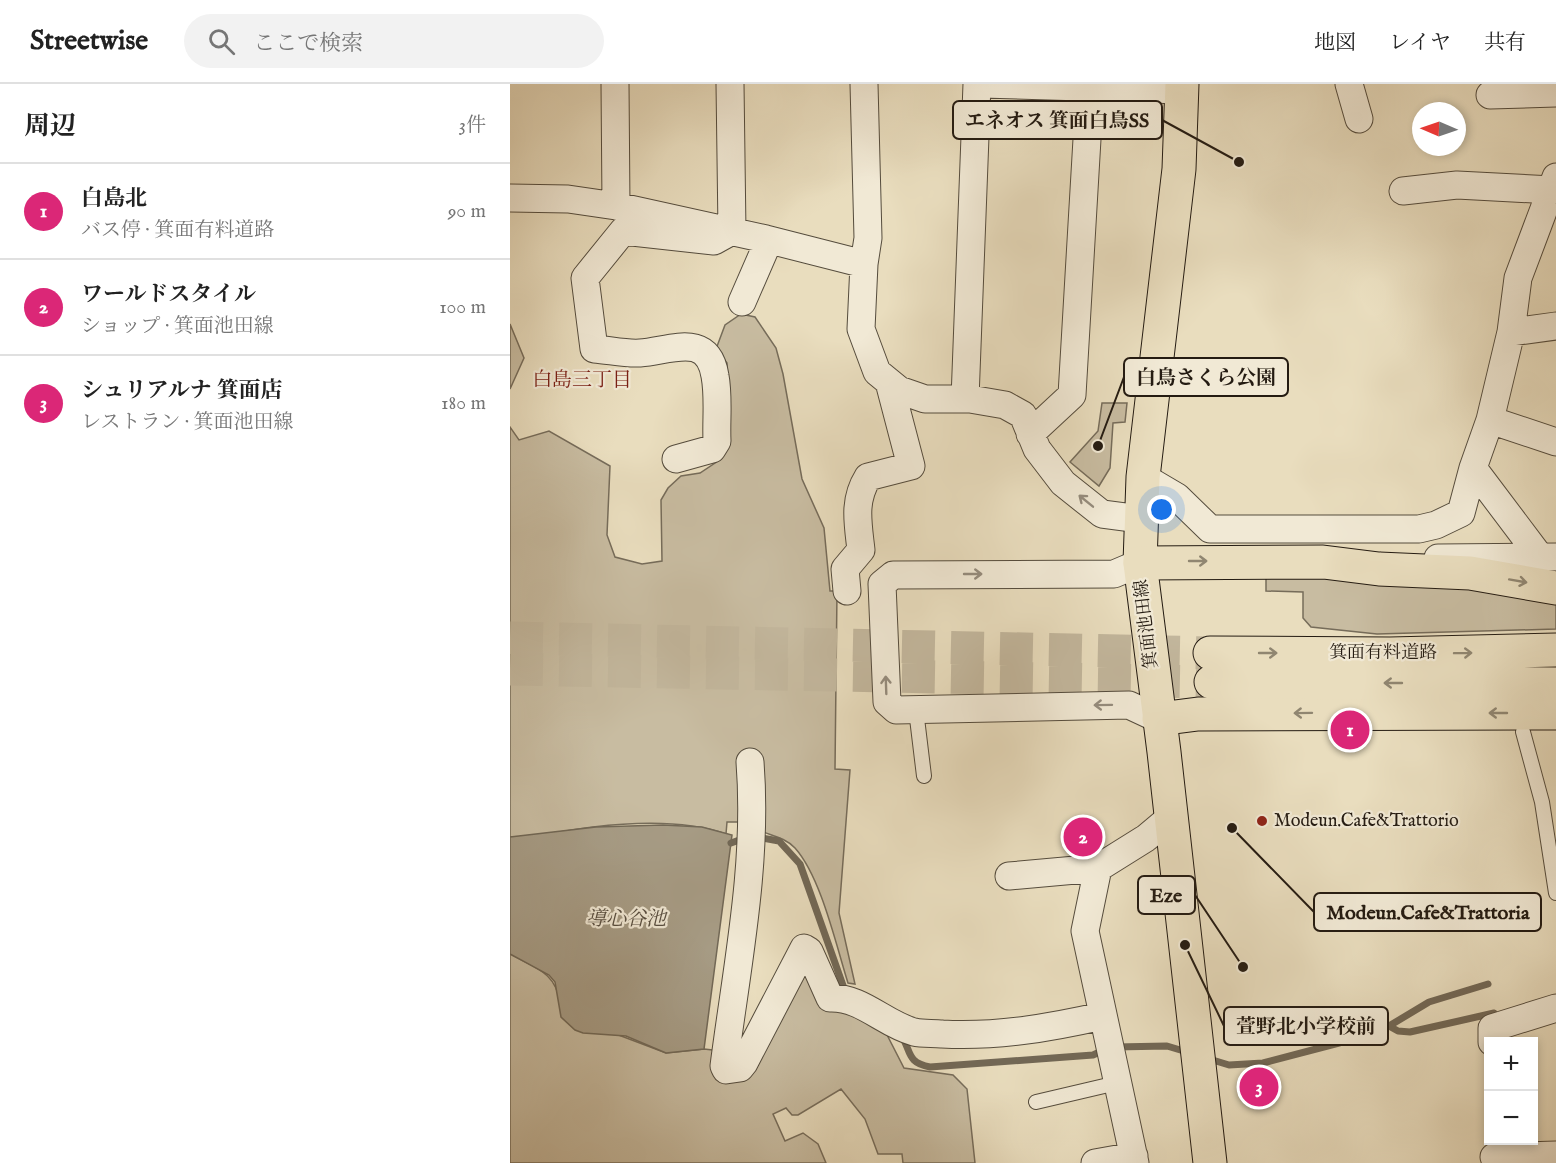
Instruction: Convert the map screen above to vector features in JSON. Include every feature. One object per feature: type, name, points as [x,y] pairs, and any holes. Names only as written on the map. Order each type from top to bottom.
[{"type":"main road","name":"箕面池田線","points":[[1182,87],[1179,169],[1143,477],[1140,563],[1210,1163]]},
{"type":"main road","points":[[1140,563],[1323,562],[1379,569],[1470,573],[1556,588]]},
{"type":"main road","name":"箕面有料道路","points":[[1556,650],[1390,654],[1211,668],[1556,684]]},
{"type":"main road","points":[[1159,719],[1198,714],[1556,713]]},
{"type":"street","points":[[615,84],[615,206]]},
{"type":"street","points":[[730,84],[732,231]]},
{"type":"street","points":[[864,84],[868,238],[864,264],[861,329],[877,372],[899,390],[926,399],[965,399],[1005,405],[1023,415],[1031,436],[1063,483],[1102,514],[1140,519]]},
{"type":"street","points":[[965,399],[977,84]]},
{"type":"street","points":[[982,84],[1090,88],[1182,87]]},
{"type":"street","points":[[1349,84],[1359,119]]},
{"type":"street","points":[[1031,436],[1072,395],[1090,88]]},
{"type":"street","points":[[1490,95],[1556,93]]},
{"type":"street","points":[[1143,477],[1177,496],[1210,530],[1399,530],[1436,525],[1461,513],[1473,468],[1490,420],[1510,332],[1518,279],[1552,198],[1457,185],[1403,191]]},
{"type":"street","points":[[510,198],[568,199],[615,206],[732,231],[864,264]]},
{"type":"street","points":[[676,459],[712,449],[717,441],[715,375],[708,355],[692,346],[677,346],[639,353],[594,349],[585,278],[623,231],[714,241],[732,231]]},
{"type":"street","points":[[742,302],[769,240]]},
{"type":"street","points":[[1510,332],[1556,326]]},
{"type":"street","points":[[847,591],[845,569],[861,550],[856,506],[861,489],[868,477],[911,466],[889,382]]},
{"type":"street","points":[[1490,420],[1556,442]]},
{"type":"street","points":[[1473,468],[1548,557]]},
{"type":"street","points":[[1379,569],[1403,558],[1548,557]]},
{"type":"street","points":[[1140,563],[1114,574],[893,575],[882,584],[887,702],[896,710],[1129,705],[1159,719]]},
{"type":"street","points":[[750,762],[751,838],[740,964],[724,1066],[726,1070],[740,1068],[744,1063],[804,948],[809,951],[830,998],[848,999],[914,1032],[956,1035],[1037,1030],[1102,1016]]},
{"type":"street","points":[[1009,876],[1098,868],[1146,838],[1171,817]]},
{"type":"street","points":[[1095,1163],[1134,1160],[1085,931],[1098,868]]},
{"type":"street","points":[[1492,1037],[1492,1028],[1556,1008]]},
{"type":"street","points":[[1493,1153],[1556,1155]]},
{"type":"lane","points":[[916,710],[924,776]]},
{"type":"lane","points":[[1523,732],[1542,802],[1556,893]]},
{"type":"lane","points":[[1036,1102],[1117,1083]]},
{"type":"shaded area","points":[[741,314],[755,317],[776,348],[783,374],[802,479],[824,528],[830,591],[837,591],[835,769],[850,770],[839,913],[855,984],[848,983],[827,912],[813,876],[804,861],[789,843],[752,827],[747,822],[727,822],[726,834],[694,826],[643,823],[510,837],[510,427],[519,440],[549,431],[610,466],[607,535],[615,557],[642,564],[662,561],[661,500],[668,488],[681,476],[700,473],[721,459],[729,442],[727,363],[716,349],[725,325]]},
{"type":"shaded area","points":[[510,324],[524,358],[510,389]]},
{"type":"shaded area","points":[[1102,403],[1127,403],[1125,422],[1113,423],[1110,468],[1099,486],[1070,462],[1098,431]]},
{"type":"shaded area","points":[[1385,575],[1556,594],[1556,629],[1377,634],[1311,627],[1303,618],[1303,592],[1266,591],[1266,577]]},
{"type":"shaded area","points":[[806,953],[830,1004],[884,1029],[904,1068],[953,1075],[967,1089],[975,1163],[903,1163],[902,1154],[878,1154],[865,1119],[841,1089],[798,1115],[792,1115],[786,1108],[773,1114],[785,1141],[803,1133],[818,1144],[826,1163],[510,1163],[510,954],[543,972],[554,984],[560,1003],[616,1034],[666,1053],[704,1049],[721,1051],[722,1073]]},
{"type":"water","name":"導心谷池","points":[[663,825],[702,827],[732,835],[704,1049],[666,1053],[626,1036],[583,1033],[575,1030],[561,1017],[555,982],[549,975],[510,954],[510,837],[596,827]]},
{"type":"waterway","points":[[756,837],[779,841],[800,864],[846,994]]},
{"type":"waterway","points":[[731,843],[745,838]]},
{"type":"waterway","points":[[1206,1058],[1229,1065],[1263,1063],[1339,1043],[1362,1032],[1389,1026],[1429,1002],[1488,984]]},
{"type":"waterway","points":[[1389,1026],[1398,1031],[1410,1032],[1494,1013]]},
{"type":"waterway","points":[[903,1038],[914,1060],[930,1067],[1093,1055],[1104,1050]]},
{"type":"waterway","points":[[1115,1047],[1167,1046],[1187,1052]]},
{"type":"tunnel","points":[[510,638],[1210,653]]},
{"type":"tunnel","points":[[510,669],[1211,682]]},
{"type":"place","name":"エネオス 箕面白鳥SS","points":[[1239,162]]},
{"type":"place","name":"白鳥さくら公園","points":[[1098,446]]},
{"type":"place","name":"白島北","points":[[1350,730]]},
{"type":"place","name":"Modeun.Cafe&Trattorio","points":[[1262,821]]},
{"type":"place","name":"Modeun.Cafe&Trattoria","points":[[1232,828]]},
{"type":"place","name":"ワールドスタイル","points":[[1083,837]]},
{"type":"place","name":"萱野北小学校前","points":[[1185,945]]},
{"type":"place","name":"Eze","points":[[1243,967]]},
{"type":"place","name":"シュリアルナ 箕面店","points":[[1259,1087]]},
{"type":"district","name":"白島三丁目","points":[[582,380]]}]
